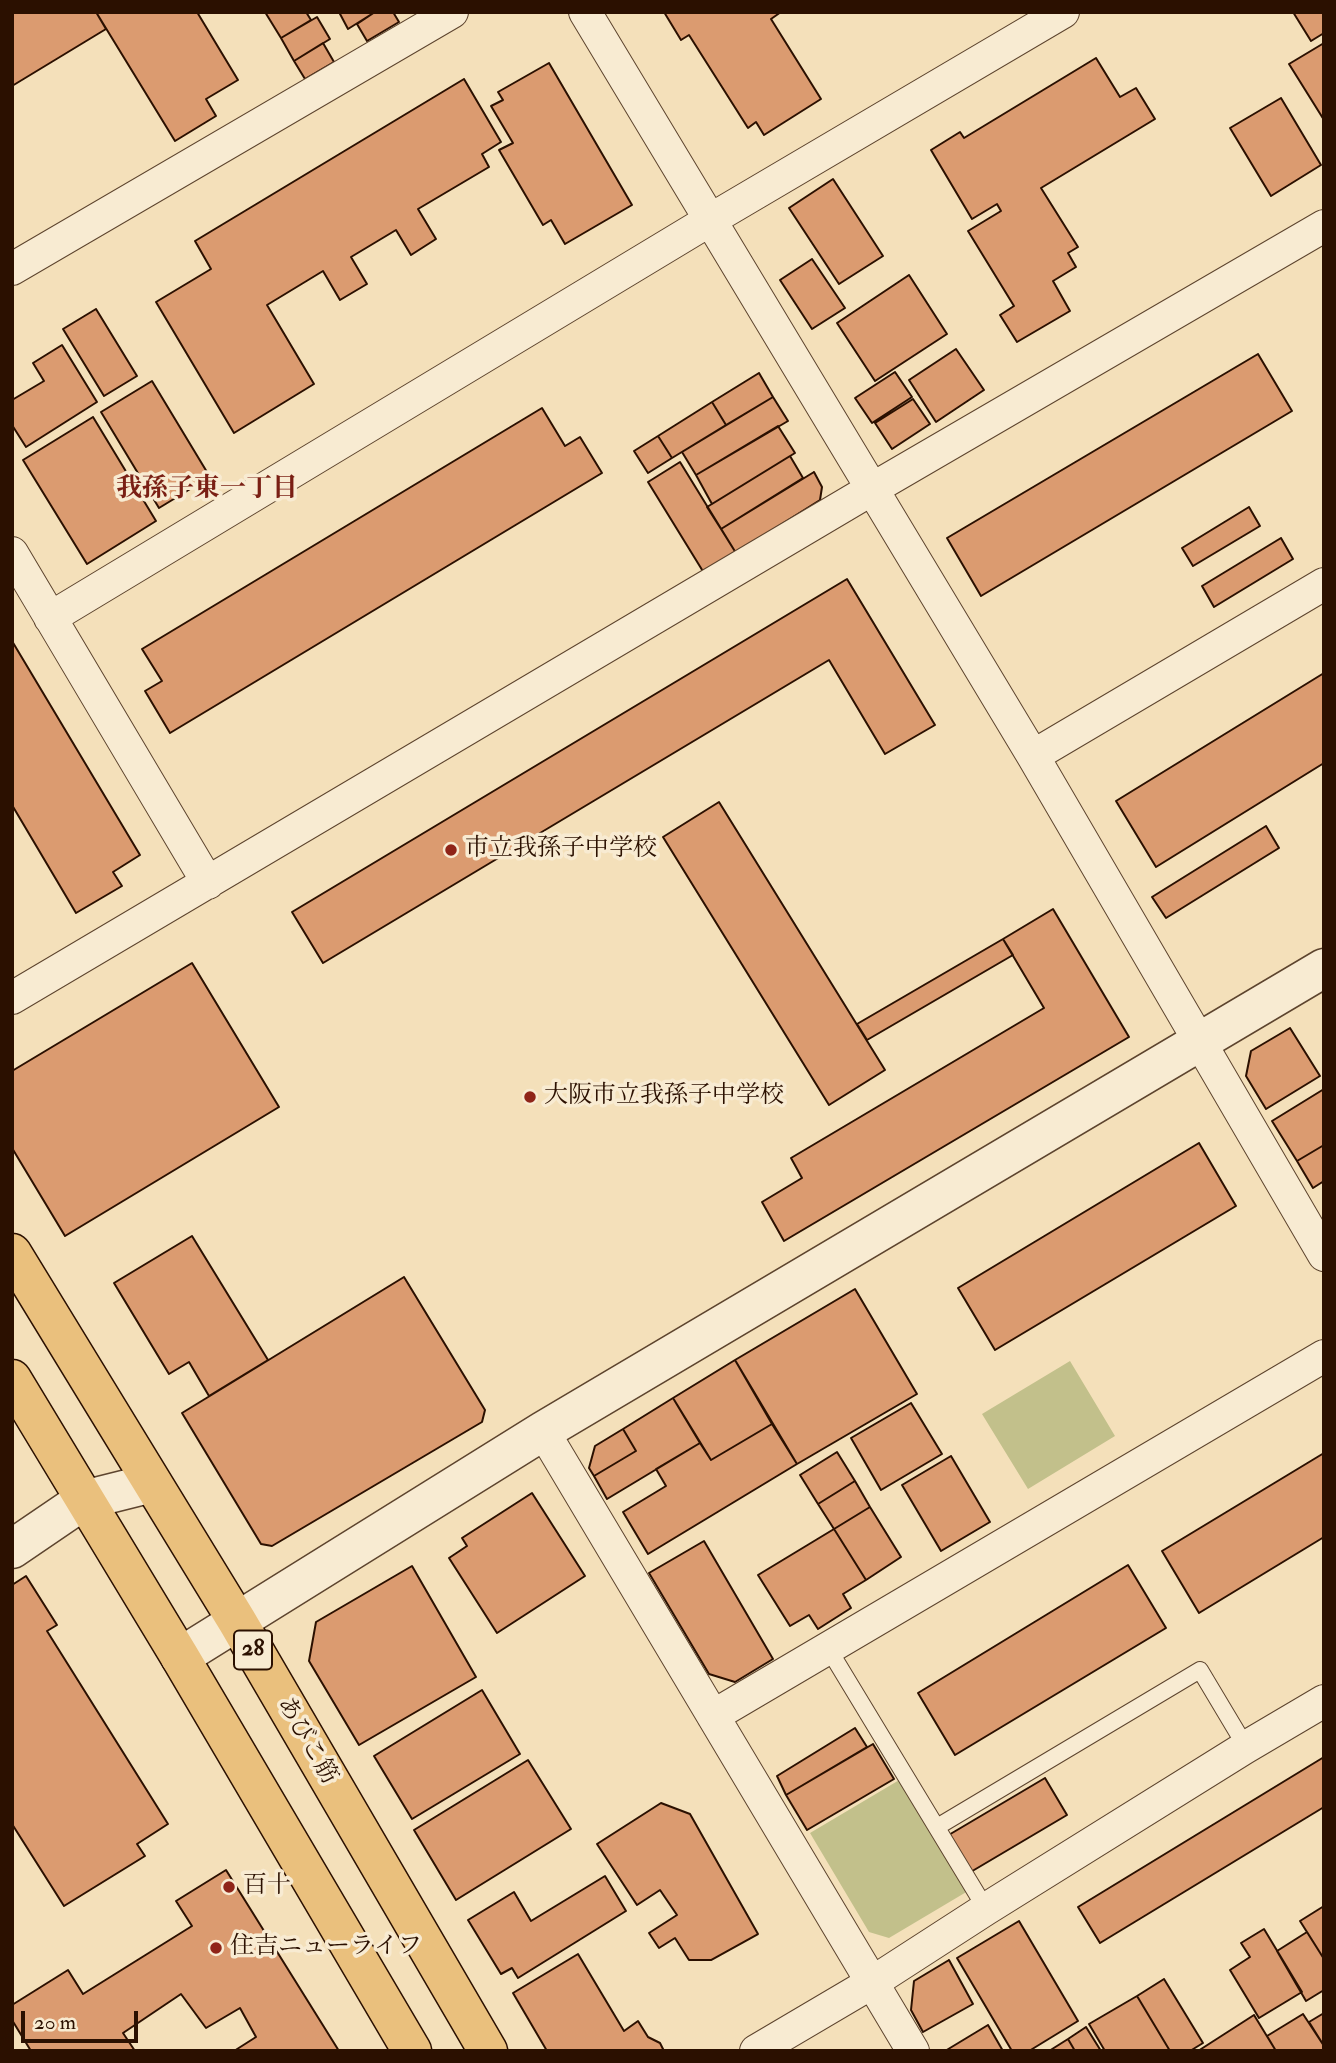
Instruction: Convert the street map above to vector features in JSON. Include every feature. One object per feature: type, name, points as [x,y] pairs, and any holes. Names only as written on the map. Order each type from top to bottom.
[{"type":"main road","name":"あびこ筋","points":[[12,1253],[237,1621],[488,2051]]},
{"type":"main road","points":[[12,1379],[180,1657],[412,2051]]},
{"type":"street","points":[[12,269],[452,12]]},
{"type":"street","points":[[585,12],[1033,756],[1324,1255]]},
{"type":"street","points":[[50,618],[710,220],[1063,12]]},
{"type":"street","points":[[12,998],[872,489],[1324,226]]},
{"type":"street","points":[[12,553],[208,883]]},
{"type":"street","points":[[1033,756],[1324,583]]},
{"type":"street","points":[[180,1657],[543,1431],[1324,968]]},
{"type":"street","points":[[713,1716],[1324,1356]]},
{"type":"street","points":[[543,1431],[913,2051]]},
{"type":"street","points":[[12,1549],[84,1500],[152,1483]]},
{"type":"street","points":[[756,2051],[873,1982],[1246,1746],[1324,1701]]},
{"type":"lane","points":[[828,1648],[986,1909]]},
{"type":"lane","points":[[937,1827],[1200,1670],[1246,1746]]},
{"type":"shaded area","points":[[1070,1361],[1115,1436],[1028,1489],[982,1414]]},
{"type":"shaded area","points":[[901,1779],[968,1891],[889,1938],[869,1932],[810,1833]]},
{"type":"building","points":[[12,12],[96,12],[106,29],[12,86]]},
{"type":"building","points":[[96,12],[197,12],[238,80],[206,99],[216,116],[175,141]]},
{"type":"building","points":[[265,12],[306,12],[311,20],[281,38]]},
{"type":"building","points":[[339,12],[375,12],[348,29]]},
{"type":"building","points":[[375,12],[393,12],[399,22],[367,41],[357,24]]},
{"type":"building","points":[[664,12],[781,12],[771,19],[821,99],[764,135],[756,122],[748,128],[689,35],[681,40]]},
{"type":"building","points":[[1293,12],[1324,12],[1324,33],[1311,41]]},
{"type":"building","points":[[317,17],[330,39],[294,61],[281,38]]},
{"type":"building","points":[[323,43],[334,62],[305,79],[294,61]]},
{"type":"building","points":[[1324,43],[1324,120],[1289,64]]},
{"type":"building","points":[[1096,58],[1120,97],[1136,88],[1155,119],[1041,188],[1078,247],[1068,253],[1076,267],[1053,281],[1070,311],[1017,342],[1000,315],[1014,306],[968,231],[1001,211],[997,204],[972,219],[931,150],[960,132],[964,138]]},
{"type":"building","points":[[549,63],[632,205],[565,244],[551,220],[543,225],[499,150],[513,143],[491,106],[503,100],[498,92]]},
{"type":"building","points":[[464,79],[501,142],[482,154],[489,167],[418,209],[436,239],[411,255],[396,230],[351,257],[367,284],[340,300],[323,271],[267,305],[314,384],[234,433],[156,302],[211,269],[195,241]]},
{"type":"building","points":[[1281,98],[1321,165],[1271,196],[1230,128]]},
{"type":"building","points":[[833,179],[883,256],[839,284],[789,208]]},
{"type":"building","points":[[812,259],[845,308],[812,329],[780,280]]},
{"type":"building","points":[[909,275],[947,334],[875,381],[837,323]]},
{"type":"building","points":[[96,309],[137,376],[104,396],[63,329]]},
{"type":"building","points":[[62,345],[97,402],[26,447],[12,425],[12,400],[44,381],[33,363]]},
{"type":"building","points":[[956,349],[984,390],[936,422],[909,380]]},
{"type":"building","points":[[1258,354],[1292,411],[981,596],[947,538]]},
{"type":"building","points":[[895,372],[912,397],[872,423],[855,398]]},
{"type":"building","points":[[759,373],[773,397],[726,425],[712,402]]},
{"type":"building","points":[[152,381],[210,477],[159,508],[101,412]]},
{"type":"building","points":[[773,397],[788,421],[696,475],[682,452]]},
{"type":"building","points":[[913,399],[930,424],[892,449],[875,423]]},
{"type":"building","points":[[712,402],[726,425],[672,458],[658,436]]},
{"type":"building","points":[[542,408],[565,446],[580,437],[602,473],[170,733],[145,691],[162,681],[142,649]]},
{"type":"building","points":[[93,417],[156,521],[87,564],[23,460]]},
{"type":"building","points":[[778,426],[795,453],[712,504],[696,475]]},
{"type":"building","points":[[658,436],[672,458],[648,473],[634,451]]},
{"type":"building","points":[[790,456],[803,478],[721,529],[707,507]]},
{"type":"building","points":[[680,462],[736,553],[704,573],[648,482]]},
{"type":"building","points":[[814,472],[822,487],[820,500],[736,553],[721,529]]},
{"type":"building","points":[[1249,507],[1260,526],[1193,566],[1182,548]]},
{"type":"building","points":[[1281,538],[1293,559],[1214,607],[1202,586]]},
{"type":"building","points":[[847,579],[935,725],[885,754],[829,660],[323,963],[292,912]]},
{"type":"building","points":[[12,641],[140,855],[113,872],[122,886],[76,913],[12,805]]},
{"type":"building","points":[[1324,673],[1324,763],[1156,867],[1116,801]]},
{"type":"building","points":[[719,802],[885,1070],[829,1105],[663,837]]},
{"type":"building","points":[[1266,826],[1279,848],[1166,918],[1152,897]]},
{"type":"building","points":[[1053,909],[1129,1037],[784,1241],[762,1202],[802,1178],[791,1158],[1044,1008],[1003,939]]},
{"type":"building","points":[[1003,939],[1013,955],[867,1040],[857,1024]]},
{"type":"building","points":[[192,963],[279,1107],[65,1236],[12,1148],[12,1071]]},
{"type":"building","points":[[1290,1028],[1320,1076],[1266,1109],[1246,1076],[1251,1051]]},
{"type":"building","points":[[1324,1089],[1324,1145],[1297,1161],[1272,1121]]},
{"type":"building","points":[[1199,1143],[1236,1206],[995,1350],[958,1288]]},
{"type":"building","points":[[1324,1145],[1324,1181],[1313,1188],[1297,1161]]},
{"type":"building","points":[[192,1236],[268,1360],[209,1396],[189,1362],[169,1374],[114,1283]]},
{"type":"building","points":[[404,1277],[485,1410],[482,1422],[272,1546],[261,1544],[182,1413]]},
{"type":"building","points":[[855,1289],[917,1394],[797,1464],[735,1360]]},
{"type":"building","points":[[735,1360],[772,1424],[711,1460],[673,1398]]},
{"type":"building","points":[[673,1398],[700,1443],[607,1499],[594,1476],[636,1451],[623,1429]]},
{"type":"building","points":[[911,1403],[942,1454],[881,1490],[851,1438]]},
{"type":"building","points":[[772,1424],[797,1464],[648,1554],[623,1512],[666,1486],[656,1469],[700,1443],[711,1460]]},
{"type":"building","points":[[623,1429],[636,1451],[594,1476],[589,1468],[595,1446]]},
{"type":"building","points":[[837,1452],[855,1481],[818,1504],[800,1475]]},
{"type":"building","points":[[1324,1453],[1324,1537],[1199,1613],[1162,1551]]},
{"type":"building","points":[[951,1456],[990,1522],[941,1551],[902,1485]]},
{"type":"building","points":[[855,1481],[870,1507],[834,1529],[818,1504]]},
{"type":"building","points":[[532,1493],[585,1576],[497,1633],[449,1558],[467,1546],[462,1538]]},
{"type":"building","points":[[870,1507],[901,1557],[866,1580],[834,1529]]},
{"type":"building","points":[[834,1529],[866,1580],[843,1594],[851,1608],[818,1629],[809,1615],[790,1626],[758,1575]]},
{"type":"building","points":[[704,1541],[773,1659],[735,1682],[709,1674],[649,1573]]},
{"type":"building","points":[[1128,1565],[1166,1628],[955,1755],[918,1693]]},
{"type":"building","points":[[412,1566],[476,1677],[359,1745],[309,1661],[316,1622]]},
{"type":"building","points":[[26,1576],[57,1625],[47,1631],[168,1824],[137,1844],[145,1856],[64,1906],[12,1824],[12,1585]]},
{"type":"building","points":[[482,1690],[520,1754],[412,1819],[374,1756]]},
{"type":"building","points":[[855,1728],[867,1747],[786,1795],[777,1776]]},
{"type":"building","points":[[873,1744],[894,1779],[807,1830],[786,1795]]},
{"type":"building","points":[[1324,1757],[1324,1807],[1100,1943],[1078,1907]]},
{"type":"building","points":[[528,1760],[571,1829],[456,1900],[414,1830]]},
{"type":"building","points":[[1045,1778],[1067,1815],[969,1873],[947,1836]]},
{"type":"building","points":[[661,1803],[690,1814],[758,1934],[711,1960],[689,1960],[675,1938],[659,1948],[649,1933],[677,1915],[660,1890],[637,1905],[597,1844]]},
{"type":"building","name":"住吉ニューライフ","points":[[226,1870],[339,2051],[234,2051],[256,2037],[240,2008],[206,2028],[181,1994],[123,2033],[135,2051],[31,2051],[12,2020],[12,2005],[68,1970],[83,1994],[192,1926],[176,1901]]},
{"type":"building","points":[[605,1876],[626,1911],[518,1978],[512,1968],[501,1974],[468,1920],[514,1892],[531,1921]]},
{"type":"building","points":[[1324,1906],[1324,1959],[1300,1921]]},
{"type":"building","points":[[1019,1921],[1078,2021],[1029,2051],[1012,2051],[957,1958]]},
{"type":"building","points":[[1264,1929],[1302,1992],[1259,2018],[1230,1970],[1250,1957],[1241,1943]]},
{"type":"building","points":[[1307,1932],[1324,1959],[1324,1990],[1306,2001],[1277,1951]]},
{"type":"building","points":[[578,1954],[624,2031],[638,2021],[648,2037],[660,2043],[664,2051],[547,2051],[513,1993]]},
{"type":"building","points":[[949,1960],[973,2004],[923,2032],[911,2010],[914,1981]]},
{"type":"building","points":[[1164,1979],[1203,2043],[1190,2051],[1170,2051],[1137,1996]]},
{"type":"building","points":[[1137,1996],[1170,2051],[1105,2051],[1089,2024]]},
{"type":"building","points":[[1324,2013],[1324,2046],[1309,2022]]},
{"type":"building","points":[[1303,2014],[1324,2046],[1324,2051],[1276,2051],[1267,2036]]},
{"type":"building","points":[[1254,2015],[1276,2051],[1198,2051]]},
{"type":"building","points":[[988,2025],[1003,2051],[945,2051]]},
{"type":"building","points":[[1086,2027],[1101,2051],[1075,2051],[1068,2039]]},
{"type":"building","points":[[1068,2039],[1075,2051],[1049,2051]]},
{"type":"place","name":"市立我孫子中学校","points":[[451,850]]},
{"type":"place","name":"大阪市立我孫子中学校","points":[[530,1097]]},
{"type":"place","name":"百十","points":[[229,1887]]},
{"type":"place","name":"住吉ニューライフ","points":[[216,1948]]},
{"type":"district","name":"我孫子東一丁目","points":[[207,490]]}]
